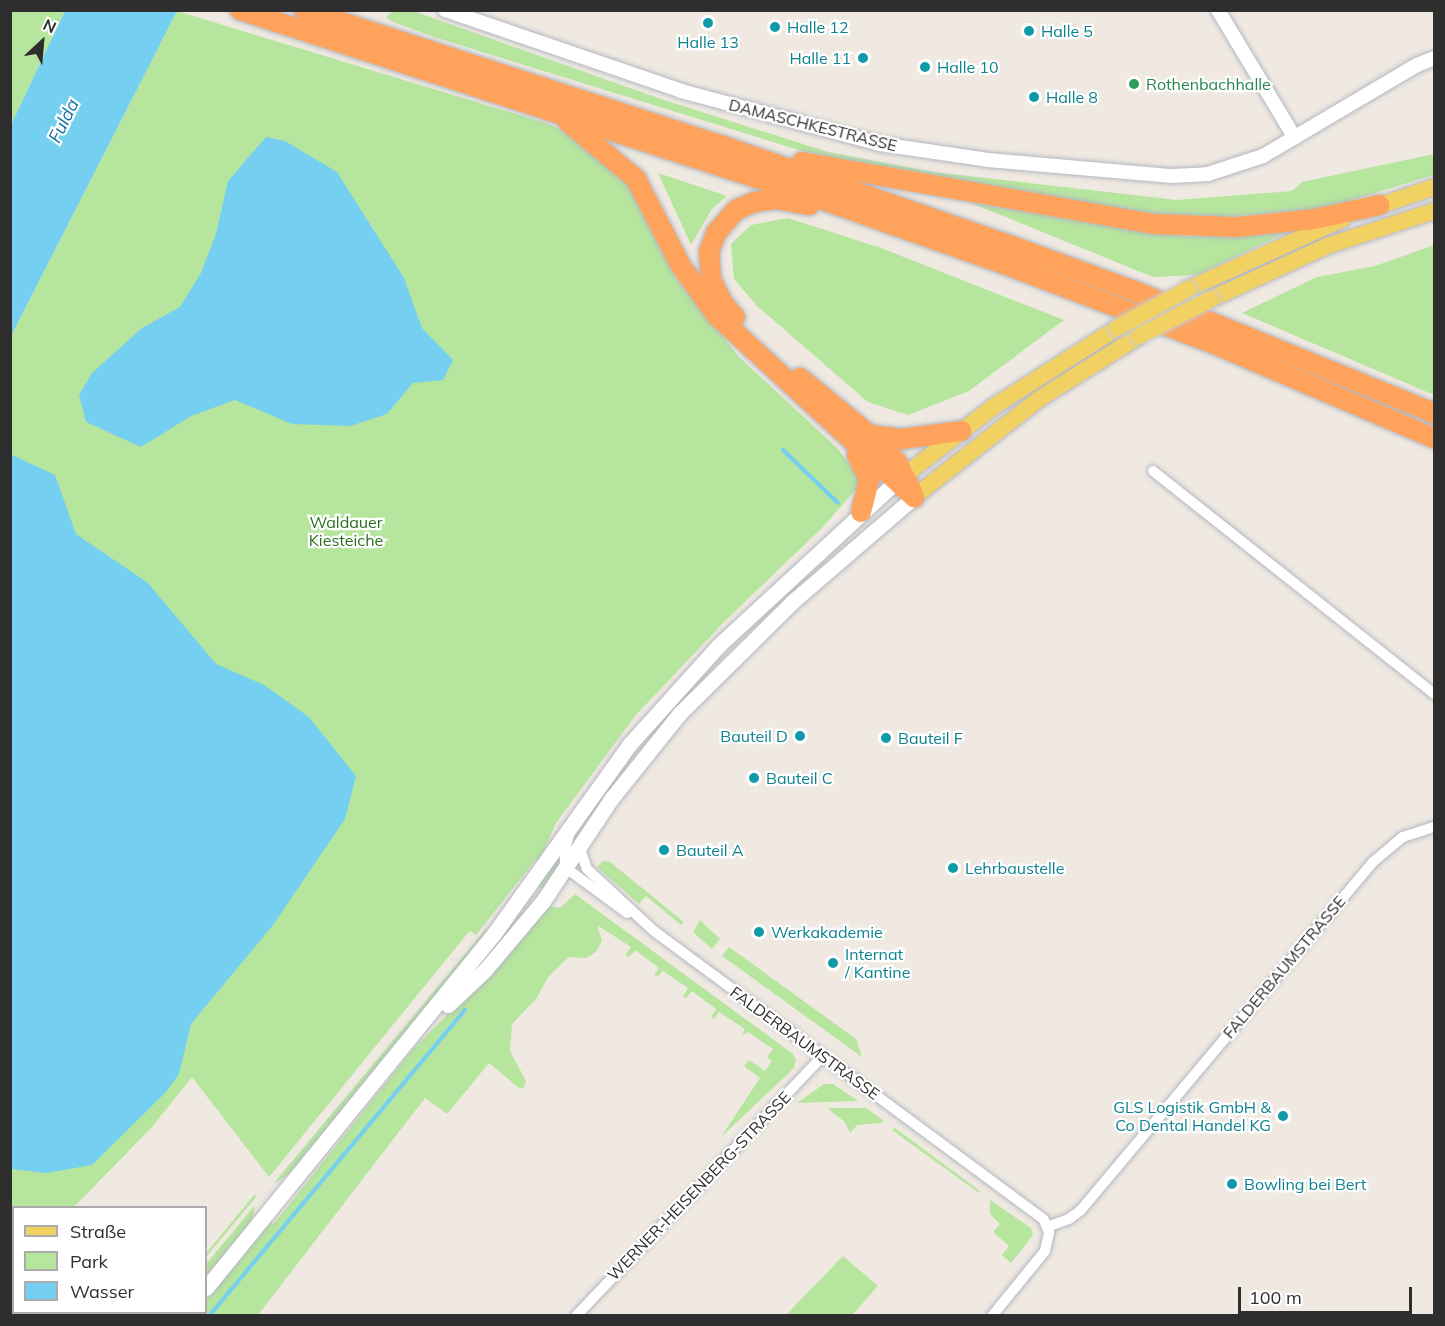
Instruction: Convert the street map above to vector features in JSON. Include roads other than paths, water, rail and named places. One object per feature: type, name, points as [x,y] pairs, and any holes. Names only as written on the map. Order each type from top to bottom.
[{"type":"highway","points":[[240,10],[399,51],[729,147],[1137,292],[1434,413]]},
{"type":"highway","points":[[304,10],[399,51],[537,105],[902,227],[1110,303],[1434,438]]},
{"type":"highway","points":[[537,105],[584,132],[624,165],[652,206],[681,266],[717,316],[848,440],[900,479],[914,496]]},
{"type":"highway","points":[[729,147],[930,187],[1154,224],[1248,226],[1314,219],[1380,205]]},
{"type":"highway","points":[[900,479],[891,454],[813,390],[723,303],[711,279],[709,252],[716,233],[729,216],[743,206],[765,200],[789,201],[902,227]]},
{"type":"highway","points":[[1378,392],[1434,418]]},
{"type":"highway","points":[[870,435],[902,439],[961,431]]},
{"type":"highway","points":[[848,440],[869,477],[861,512]]},
{"type":"main road","points":[[207,1287],[408,1044],[493,935],[629,745],[718,646],[861,512],[961,431],[1117,328],[1188,289],[1380,205],[1434,187]]},
{"type":"main road","points":[[408,1044],[513,938],[566,868],[579,846],[642,758],[733,657],[914,496],[1040,399],[1139,336],[1211,299],[1328,246],[1434,211]]},
{"type":"street","name":"DAMASCHKESTRASSE","points":[[445,10],[681,91],[902,147],[988,160],[1172,176],[1208,174],[1236,167],[1295,138],[1417,64],[1434,58]]},
{"type":"street","points":[[1218,10],[1295,138]]},
{"type":"street","points":[[1153,471],[1434,694]]},
{"type":"street","points":[[574,820],[564,852],[566,868],[654,931]]},
{"type":"street","name":"FALDERBAUMSTRASSE","points":[[579,846],[587,869],[654,931],[1040,1217],[1047,1227],[1069,1219],[1081,1210],[1373,862],[1403,837],[1434,827]]},
{"type":"street","name":"WERNER-HEISENBERG-STRASSE","points":[[576,1316],[823,1056]]},
{"type":"street","points":[[992,1316],[1045,1251],[1047,1227]]},
{"type":"water","name":"Fulda","points":[[65,11],[177,11],[11,336],[11,125]]},
{"type":"water","points":[[266,137],[285,141],[337,172],[404,278],[422,328],[453,360],[443,380],[413,383],[387,414],[350,426],[292,424],[235,400],[191,416],[141,447],[86,422],[79,395],[92,373],[142,328],[180,307],[201,273],[216,234],[228,181]]},
{"type":"water","points":[[10,454],[55,475],[76,534],[148,583],[216,664],[264,685],[309,717],[356,776],[345,819],[273,925],[191,1024],[179,1074],[166,1092],[92,1165],[46,1173],[11,1169]]},
{"type":"waterway","points":[[783,450],[838,503]]},
{"type":"waterway","points":[[209,1316],[465,1010]]},
{"type":"place","name":"Halle 13","points":[[708,23]]},
{"type":"place","name":"Halle 12","points":[[775,27]]},
{"type":"place","name":"Halle 5","points":[[1029,31]]},
{"type":"place","name":"Halle 11","points":[[863,58]]},
{"type":"place","name":"Halle 10","points":[[925,67]]},
{"type":"place","name":"Rothenbachhalle","points":[[1134,84]]},
{"type":"place","name":"Halle 8","points":[[1034,97]]},
{"type":"place","name":"Bauteil D","points":[[800,736]]},
{"type":"place","name":"Bauteil F","points":[[886,738]]},
{"type":"place","name":"Bauteil C","points":[[754,778]]},
{"type":"place","name":"Bauteil A","points":[[664,850]]},
{"type":"place","name":"Lehrbaustelle","points":[[953,868]]},
{"type":"place","name":"Werkakademie","points":[[759,932]]},
{"type":"place","name":"Internat / Kantine","points":[[833,963]]},
{"type":"place","name":"GLS Logistik GmbH & Co Dental Handel KG","points":[[1283,1116]]},
{"type":"place","name":"Bowling bei Bert","points":[[1232,1184]]},
{"type":"park label","name":"Waldauer Kiesteiche","points":[[346,531]]}]
